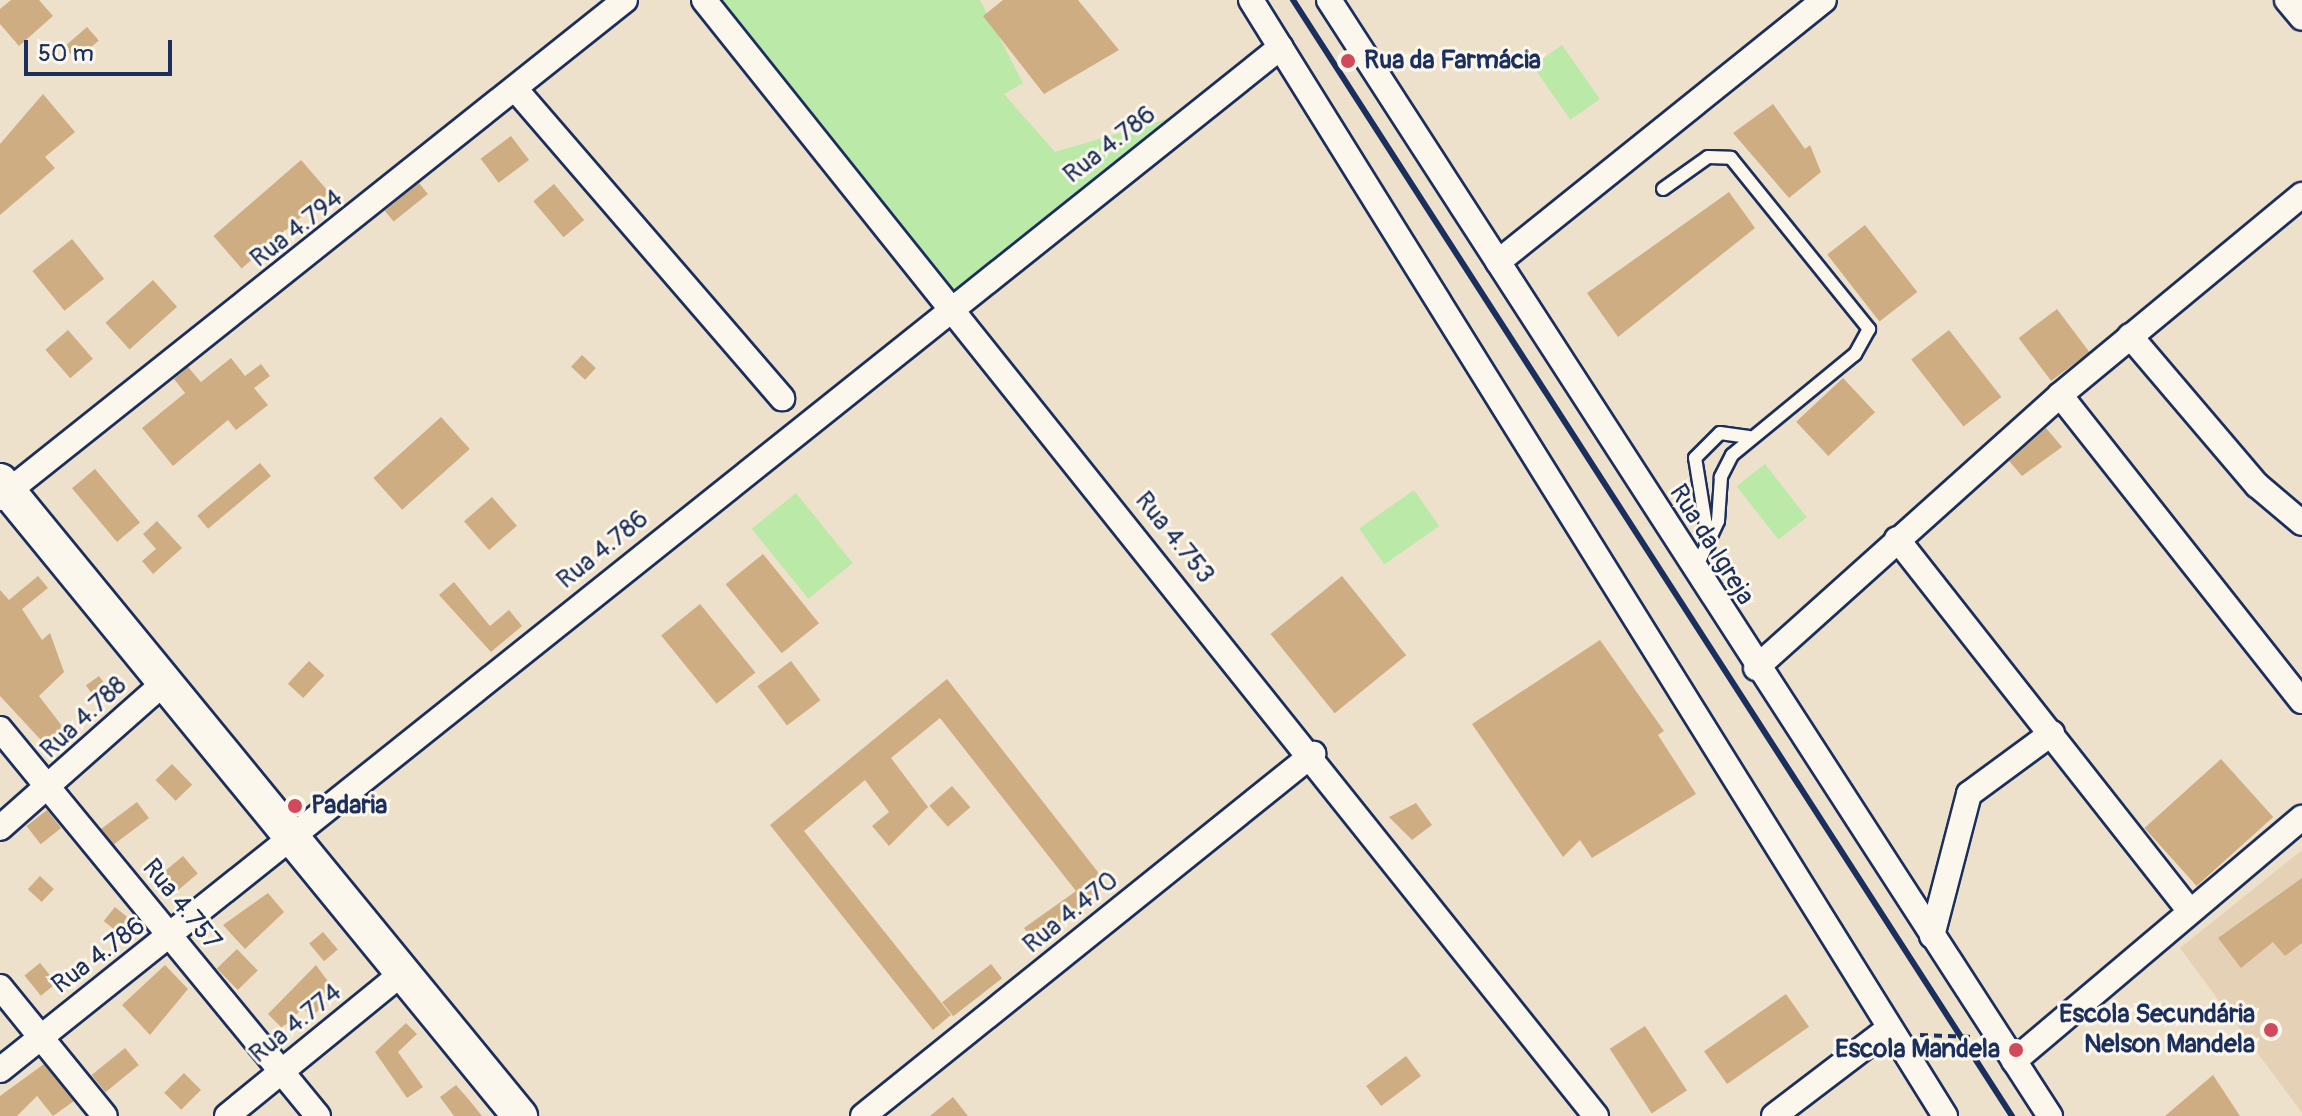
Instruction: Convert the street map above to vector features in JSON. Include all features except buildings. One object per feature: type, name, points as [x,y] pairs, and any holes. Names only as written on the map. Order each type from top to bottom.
[{"type":"main road","points":[[3,490],[167,680],[400,975],[520,1116]]},
{"type":"street","name":"Rua 4.794","points":[[3,490],[517,91],[625,0]]},
{"type":"street","name":"Rua 4.753","points":[[704,0],[1313,754],[1596,1116]]},
{"type":"street","points":[[1251,0],[1888,1029],[1945,1116]]},
{"type":"street","points":[[1498,262],[1824,0]]},
{"type":"street","points":[[2287,0],[2302,18]]},
{"type":"street","name":"Rua da Igreja","points":[[1341,5],[1498,262],[1694,571],[2050,1116]]},
{"type":"street","name":"Rua 4.786","points":[[0,1070],[171,937],[950,306],[1281,47]]},
{"type":"street","points":[[517,91],[782,398]]},
{"type":"street","points":[[1756,668],[2060,395],[2302,195]]},
{"type":"street","points":[[2130,336],[2257,485],[2302,523]]},
{"type":"street","points":[[2060,395],[2302,701]]},
{"type":"street","points":[[1897,539],[2189,910]]},
{"type":"street","name":"Rua 4.788","points":[[0,828],[49,788],[167,680]]},
{"type":"street","name":"Rua 4.757","points":[[0,729],[318,1116]]},
{"type":"street","points":[[1932,936],[1969,794],[2052,733]]},
{"type":"street","name":"Rua 4.470","points":[[863,1116],[1313,754]]},
{"type":"street","points":[[2014,1061],[2189,910],[2302,818]]},
{"type":"street","name":"Rua 4.774","points":[[227,1116],[400,975]]},
{"type":"street","points":[[0,987],[105,1116]]},
{"type":"street","points":[[1774,1116],[1888,1029]]},
{"type":"lane","points":[[1663,189],[1708,157],[1731,158],[1869,329],[1855,354],[1749,437],[1721,477],[1710,547],[1694,571]]},
{"type":"lane","points":[[1710,547],[1695,458],[1720,433],[1749,437]]},
{"type":"path","points":[[1888,1029],[1977,1037],[2014,1061]]},
{"type":"shaded area","name":"Escola Secundária Nelson Mandela","points":[[2302,850],[2302,1113],[2180,948]]},
{"type":"green space","points":[[714,0],[980,0],[1023,83],[1004,94],[1055,152],[1177,116],[950,306]]},
{"type":"green space","points":[[1562,45],[1600,99],[1570,120],[1533,66]]},
{"type":"green space","points":[[1765,464],[1807,518],[1778,540],[1737,486]]},
{"type":"green space","points":[[1414,490],[1439,526],[1384,564],[1359,528]]},
{"type":"green space","points":[[796,493],[853,563],[808,599],[752,529]]},
{"type":"railway","points":[[1293,0],[2012,1116]]},
{"type":"place","name":"Rua da Farmácia","points":[[1348,61]]},
{"type":"place","name":"Padaria","points":[[295,806]]},
{"type":"place","name":"Escola Secundária Nelson Mandela","points":[[2271,1030]]},
{"type":"place","name":"Escola Mandela","points":[[2016,1050]]}]
